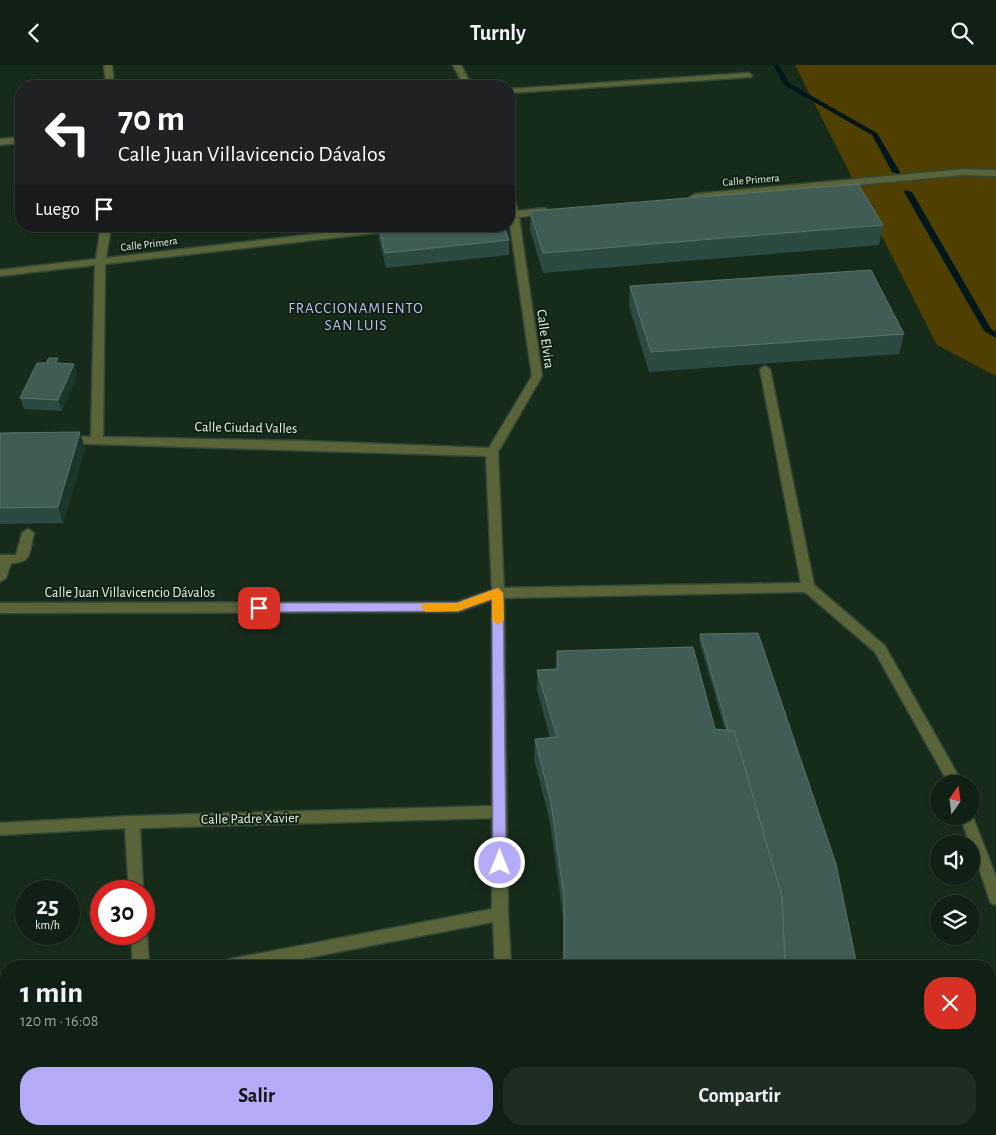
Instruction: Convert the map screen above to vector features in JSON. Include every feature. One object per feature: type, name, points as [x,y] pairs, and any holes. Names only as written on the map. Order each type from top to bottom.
[{"type":"street","points":[[108,65],[109,80]]},
{"type":"street","points":[[457,65],[465,80]]},
{"type":"street","points":[[515,91],[748,75]]},
{"type":"street","points":[[0,142],[15,141]]},
{"type":"street","name":"Calle Primera","points":[[688,198],[965,173],[996,173]]},
{"type":"street","points":[[515,214],[553,210]]},
{"type":"street","name":"Calle Primera","points":[[96,440],[100,263],[105,232]]},
{"type":"street","name":"Calle Primera","points":[[0,273],[360,232]]},
{"type":"street","name":"Calle Elvira","points":[[492,451],[537,377],[514,232]]},
{"type":"street","points":[[765,369],[808,587],[880,649],[951,775]]},
{"type":"street","name":"Calle Ciudad Valles","points":[[58,440],[492,451]]},
{"type":"street","points":[[492,451],[498,593],[500,914],[503,960]]},
{"type":"street","points":[[0,578],[3,559],[20,559],[28,533]]},
{"type":"street","name":"Calle Juan Villavicencio Dávalos","points":[[0,608],[458,607],[498,593],[808,587]]},
{"type":"street","name":"Calle Padre Xavier","points":[[0,829],[132,822],[499,812]]},
{"type":"street","points":[[132,822],[135,880]]},
{"type":"street","points":[[970,825],[996,898]]},
{"type":"street","points":[[261,960],[500,914]]},
{"type":"street","points":[[139,945],[140,960]]},
{"type":"shaded area","points":[[795,65],[996,65],[996,376],[937,345]]},
{"type":"building","points":[[858,184],[883,225],[543,253],[530,211]]},
{"type":"building","points":[[380,232],[506,232],[509,240],[385,253]]},
{"type":"building","points":[[871,270],[904,334],[651,352],[630,286]]},
{"type":"building","points":[[49,358],[58,358],[55,363],[74,364],[58,400],[20,398],[37,363],[46,363]]},
{"type":"building","points":[[80,432],[58,507],[0,508],[0,433]]},
{"type":"building","points":[[758,633],[836,864],[856,960],[785,960],[782,897],[734,731],[728,730],[700,634]]},
{"type":"building","points":[[693,647],[715,729],[734,731],[782,897],[785,960],[564,960],[564,898],[551,803],[535,739],[557,737],[537,670],[557,669],[557,651]]},
{"type":"waterway","points":[[776,65],[786,84],[875,134],[896,172]]},
{"type":"waterway","points":[[908,192],[988,331],[996,336]]},
{"type":"slow traffic","points":[[426,607],[458,607],[498,593],[498,620]]},
{"type":"district","name":"FRACCIONAMIENTO SAN LUIS","points":[[356,316]]},
{"type":"route","points":[[259,608],[458,607],[498,593],[500,863]]}]
